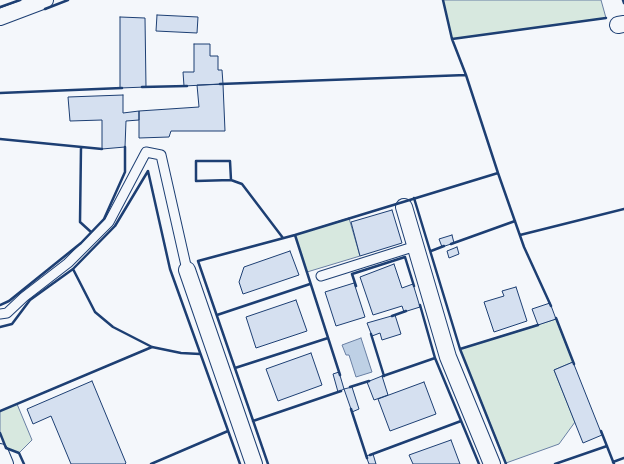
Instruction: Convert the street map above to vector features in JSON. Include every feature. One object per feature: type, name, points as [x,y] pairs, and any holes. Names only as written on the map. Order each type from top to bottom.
[{"type":"street","points":[[0,17],[45,0]]},
{"type":"street","points":[[404,207],[448,357],[492,464]]},
{"type":"street","points":[[187,270],[254,464]]},
{"type":"street","points":[[0,452],[5,464]]},
{"type":"lane","points":[[0,314],[7,313],[68,262],[109,222],[146,152],[161,155],[187,270]]},
{"type":"lane","points":[[321,276],[416,246]]},
{"type":"shaded area","points":[[443,0],[601,0],[606,18],[452,39]]},
{"type":"shaded area","points":[[349,218],[360,256],[307,272],[295,235]]},
{"type":"shaded area","points":[[556,319],[573,362],[554,370],[575,422],[559,444],[506,463],[460,349]]},
{"type":"shaded area","points":[[17,404],[32,440],[19,453],[6,448],[0,433],[0,411]]},
{"type":"water","points":[[361,338],[372,372],[356,377],[349,355],[346,355],[342,345]]},
{"type":"building","points":[[157,15],[198,17],[197,33],[156,31]]},
{"type":"building","points":[[120,17],[145,18],[146,87],[120,88]]},
{"type":"building","points":[[194,44],[210,44],[210,56],[218,56],[218,70],[222,70],[223,84],[184,86],[183,72],[194,72]]},
{"type":"building","points":[[223,84],[225,131],[171,131],[169,137],[139,138],[139,111],[199,107],[197,85]]},
{"type":"building","points":[[123,95],[123,113],[139,111],[139,120],[126,121],[125,147],[102,149],[102,120],[70,121],[68,97]]},
{"type":"building","points":[[392,210],[402,243],[360,256],[351,222]]},
{"type":"building","points":[[452,235],[454,243],[442,247],[439,239]]},
{"type":"building","points":[[457,247],[459,254],[449,258],[447,251]]},
{"type":"building","points":[[290,251],[299,275],[243,294],[239,282],[244,267]]},
{"type":"building","points":[[394,264],[402,288],[413,284],[420,307],[404,312],[402,306],[373,315],[360,277]]},
{"type":"building","points":[[354,283],[365,317],[336,326],[325,292]]},
{"type":"building","points":[[516,287],[527,321],[494,332],[484,302],[504,296],[502,291]]},
{"type":"building","points":[[296,300],[307,331],[256,348],[246,317]]},
{"type":"building","points":[[550,303],[556,319],[538,325],[532,309]]},
{"type":"building","points":[[395,315],[401,334],[382,340],[380,333],[372,336],[367,323]]},
{"type":"building","points":[[311,353],[322,385],[278,401],[266,369]]},
{"type":"building","points":[[573,362],[602,435],[583,443],[554,370]]},
{"type":"building","points":[[339,372],[344,389],[338,392],[333,374]]},
{"type":"building","points":[[382,376],[388,395],[374,400],[367,382]]},
{"type":"building","points":[[92,381],[125,464],[71,464],[51,416],[33,424],[27,409]]},
{"type":"building","points":[[424,382],[436,414],[390,431],[378,399]]},
{"type":"building","points":[[352,387],[359,409],[352,412],[344,389]]},
{"type":"building","points":[[451,440],[460,464],[413,464],[409,455]]},
{"type":"building","points":[[373,454],[376,464],[369,464],[366,456]]},
{"type":"wall","points":[[0,7],[20,0]]},
{"type":"wall","points":[[45,9],[68,0]]},
{"type":"wall","points":[[443,0],[452,39],[524,247],[551,306]]},
{"type":"wall","points":[[452,39],[606,18]]},
{"type":"wall","points":[[220,84],[466,75]]},
{"type":"wall","points":[[142,87],[187,86]]},
{"type":"wall","points":[[0,93],[122,88]]},
{"type":"wall","points":[[0,139],[102,149]]},
{"type":"wall","points":[[81,147],[80,222],[91,232]]},
{"type":"wall","points":[[0,305],[9,301],[81,243],[104,219],[125,172],[125,147]]},
{"type":"wall","points":[[231,180],[196,181],[196,161],[230,161],[231,180],[242,184],[283,238]]},
{"type":"wall","points":[[0,327],[12,324],[30,300],[73,269],[115,226],[148,171],[170,269],[240,464]]},
{"type":"wall","points":[[268,464],[198,261],[295,235],[498,173]]},
{"type":"wall","points":[[414,198],[460,349],[506,464]]},
{"type":"wall","points":[[520,235],[624,209]]},
{"type":"wall","points":[[451,244],[515,221]]},
{"type":"wall","points":[[295,235],[340,375]]},
{"type":"wall","points":[[431,251],[444,246]]},
{"type":"wall","points":[[356,286],[352,274],[405,257],[414,286]]},
{"type":"wall","points":[[73,269],[95,312],[113,327],[152,347],[181,353],[200,354]]},
{"type":"wall","points":[[217,315],[310,284]]},
{"type":"wall","points":[[420,305],[435,358],[479,464]]},
{"type":"wall","points":[[392,316],[406,311]]},
{"type":"wall","points":[[556,318],[574,364]]},
{"type":"wall","points":[[460,349],[538,325]]},
{"type":"wall","points":[[371,334],[384,376]]},
{"type":"wall","points":[[235,368],[328,338]]},
{"type":"wall","points":[[0,411],[152,347]]},
{"type":"wall","points":[[383,376],[435,358]]},
{"type":"wall","points":[[350,387],[369,381]]},
{"type":"wall","points":[[253,421],[341,391]]},
{"type":"wall","points":[[351,409],[367,458]]},
{"type":"wall","points":[[370,455],[461,421]]},
{"type":"wall","points":[[151,464],[228,431]]},
{"type":"wall","points":[[601,431],[614,464]]},
{"type":"wall","points":[[0,433],[6,448],[19,453],[24,464]]},
{"type":"wall","points":[[555,464],[607,446]]},
{"type":"wall","points":[[613,462],[624,458]]}]
